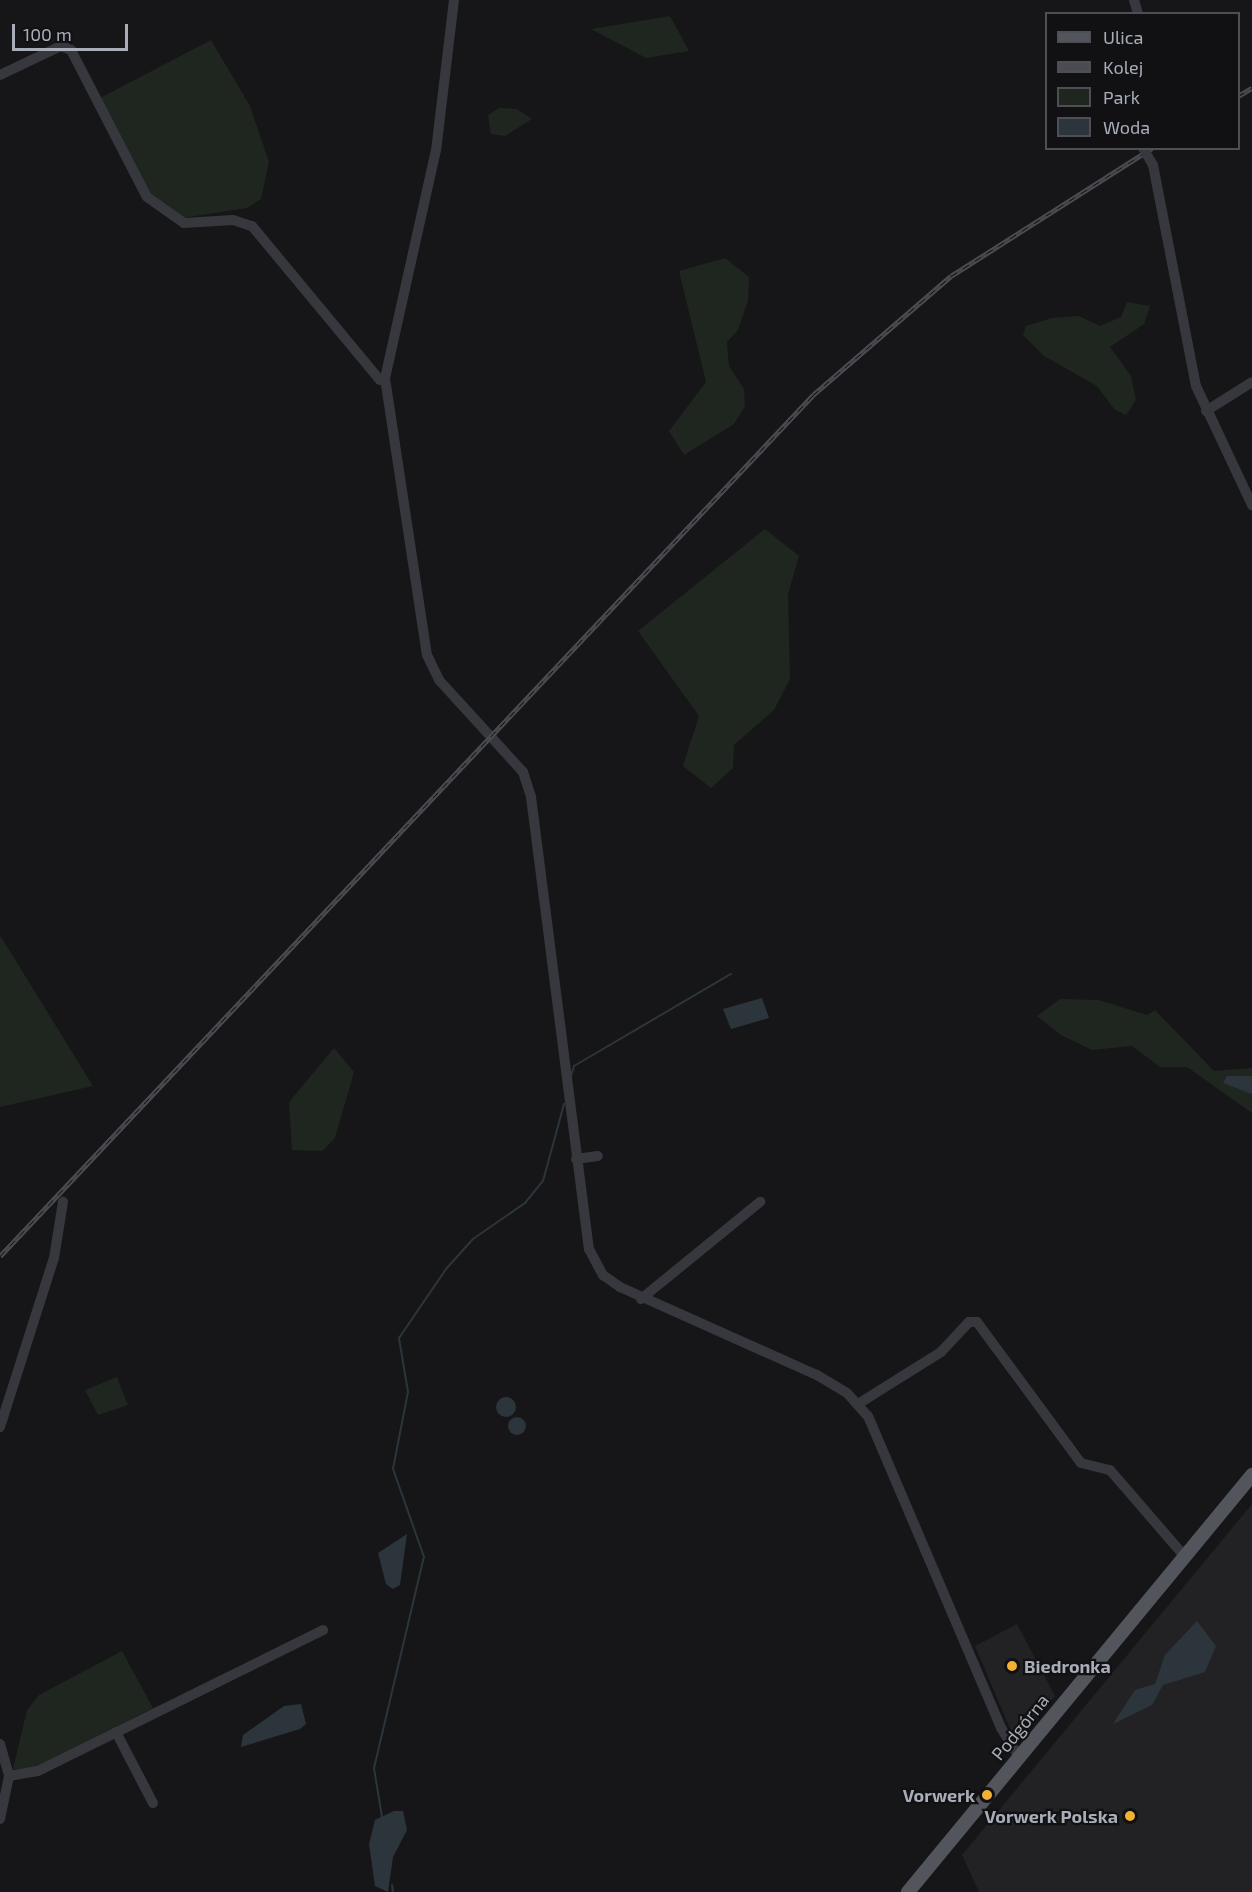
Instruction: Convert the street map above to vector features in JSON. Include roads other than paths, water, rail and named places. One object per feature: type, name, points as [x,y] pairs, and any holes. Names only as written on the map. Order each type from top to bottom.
[{"type":"main road","name":"Podgórna","points":[[908,1892],[1252,1475]]},
{"type":"street","points":[[454,0],[436,150],[386,378],[427,655],[439,680],[523,772],[531,797],[576,1159],[594,1262],[610,1281],[640,1299],[817,1375],[858,1404],[889,1456],[1002,1728],[1019,1757]]},
{"type":"street","points":[[0,75],[61,46],[71,50],[147,197],[184,223],[233,220],[252,225],[380,380],[386,378]]},
{"type":"street","points":[[1144,150],[1152,165],[1206,411],[1252,505]]},
{"type":"street","points":[[1206,411],[1252,382]]},
{"type":"street","points":[[576,1159],[598,1156]]},
{"type":"street","points":[[0,1427],[54,1258],[63,1202]]},
{"type":"street","points":[[640,1299],[760,1202]]},
{"type":"street","points":[[858,1404],[941,1352],[969,1322],[977,1322],[1081,1463],[1110,1470],[1185,1557]]},
{"type":"street","points":[[9,1776],[38,1771],[323,1630]]},
{"type":"street","points":[[116,1732],[153,1803]]},
{"type":"street","points":[[0,1744],[9,1776],[0,1819]]},
{"type":"water","points":[[762,998],[769,1018],[731,1029],[723,1009]]},
{"type":"water","points":[[1227,1076],[1252,1076],[1252,1094],[1223,1083]]},
{"type":"water","points":[[506,1397],[513,1400],[516,1407],[513,1414],[506,1417],[499,1414],[496,1407],[499,1400]]},
{"type":"water","points":[[517,1417],[523,1420],[526,1426],[523,1432],[517,1435],[511,1432],[508,1426],[511,1420]]},
{"type":"water","points":[[407,1534],[400,1585],[393,1589],[386,1584],[378,1553]]},
{"type":"water","points":[[1197,1621],[1216,1646],[1205,1672],[1163,1685],[1152,1705],[1113,1724],[1135,1690],[1155,1684],[1165,1655]]},
{"type":"water","points":[[301,1704],[306,1724],[300,1729],[241,1747],[243,1735],[284,1706]]},
{"type":"water","points":[[394,1811],[403,1811],[407,1830],[393,1857],[388,1892],[375,1886],[369,1844],[375,1820]]},
{"type":"waterway","points":[[571,1076],[574,1066],[731,974]]},
{"type":"waterway","points":[[382,1817],[374,1768],[424,1557],[393,1469],[408,1392],[399,1338],[446,1269],[473,1239],[525,1203],[543,1181],[564,1104]]},
{"type":"waterway","points":[[392,1885],[393,1892]]},
{"type":"railway","points":[[1240,95],[1252,88]]},
{"type":"railway","points":[[0,1256],[813,395],[951,276],[1149,150]]},
{"type":"place","name":"Biedronka","points":[[1012,1666]]},
{"type":"place","name":"Vorwerk","points":[[987,1795]]},
{"type":"place","name":"Vorwerk Polska","points":[[1130,1816]]}]
